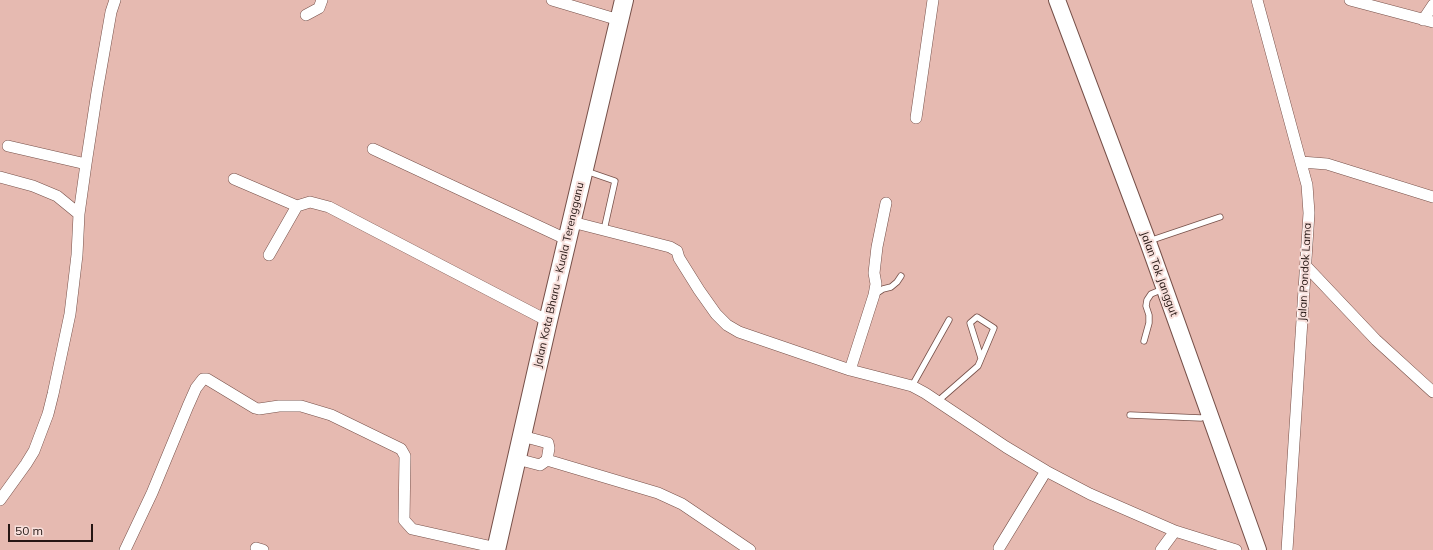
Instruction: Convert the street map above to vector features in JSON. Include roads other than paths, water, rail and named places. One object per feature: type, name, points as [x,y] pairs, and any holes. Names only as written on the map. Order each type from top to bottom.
[{"type":"main road","name":"Jalan Kota Bharu – Kuala Terengganu","points":[[497,549],[548,321],[624,0]]},
{"type":"main road","name":"Jalan Tok Janggut","points":[[1057,0],[1165,289],[1210,415],[1254,549]]},
{"type":"street","points":[[0,500],[34,451],[48,414],[70,314],[77,255],[79,214],[86,164],[111,12],[115,0]]},
{"type":"street","points":[[306,16],[318,8],[322,0]]},
{"type":"street","points":[[552,0],[619,20]]},
{"type":"street","points":[[916,118],[933,0]]},
{"type":"street","name":"Jalan Pondok Lama","points":[[1257,0],[1307,185],[1309,213],[1287,550]]},
{"type":"street","points":[[1350,0],[1428,21],[1433,4]]},
{"type":"street","points":[[8,146],[86,164]]},
{"type":"street","points":[[373,149],[568,240]]},
{"type":"street","points":[[1301,162],[1327,164],[1433,197]]},
{"type":"street","points":[[0,178],[33,186],[56,196],[79,214]]},
{"type":"street","points":[[234,179],[297,206],[310,202],[329,207],[548,321]]},
{"type":"street","points":[[850,370],[874,295],[876,284],[874,273],[877,247],[886,203]]},
{"type":"street","points":[[270,255],[297,206]]},
{"type":"street","points":[[572,222],[670,247],[677,251],[679,258],[716,314],[727,325],[739,332],[850,370],[912,386],[938,401],[1006,447],[1046,471],[1090,494],[1175,531],[1236,550]]},
{"type":"street","points":[[1306,266],[1376,340],[1433,392]]},
{"type":"street","points":[[125,550],[152,493],[196,388],[203,379],[207,379],[255,408],[301,406],[324,412],[401,449],[405,456],[404,520],[412,529],[497,549]]},
{"type":"street","points":[[522,436],[548,443],[548,460]]},
{"type":"street","points":[[517,459],[540,465],[548,460],[671,498],[750,550]]},
{"type":"street","points":[[999,548],[1046,471]]},
{"type":"street","points":[[1161,550],[1175,531]]},
{"type":"lane","points":[[584,171],[615,181],[604,231]]},
{"type":"lane","points":[[1148,242],[1220,217]]},
{"type":"lane","points":[[874,295],[883,289],[891,287],[901,276]]},
{"type":"lane","points":[[1144,341],[1149,323],[1149,315],[1146,306],[1147,300],[1152,294],[1165,289]]},
{"type":"lane","points":[[938,401],[978,366],[994,328],[977,317],[970,323],[981,358]]},
{"type":"lane","points":[[912,386],[949,320]]},
{"type":"lane","points":[[1130,415],[1201,418],[1210,415]]}]
